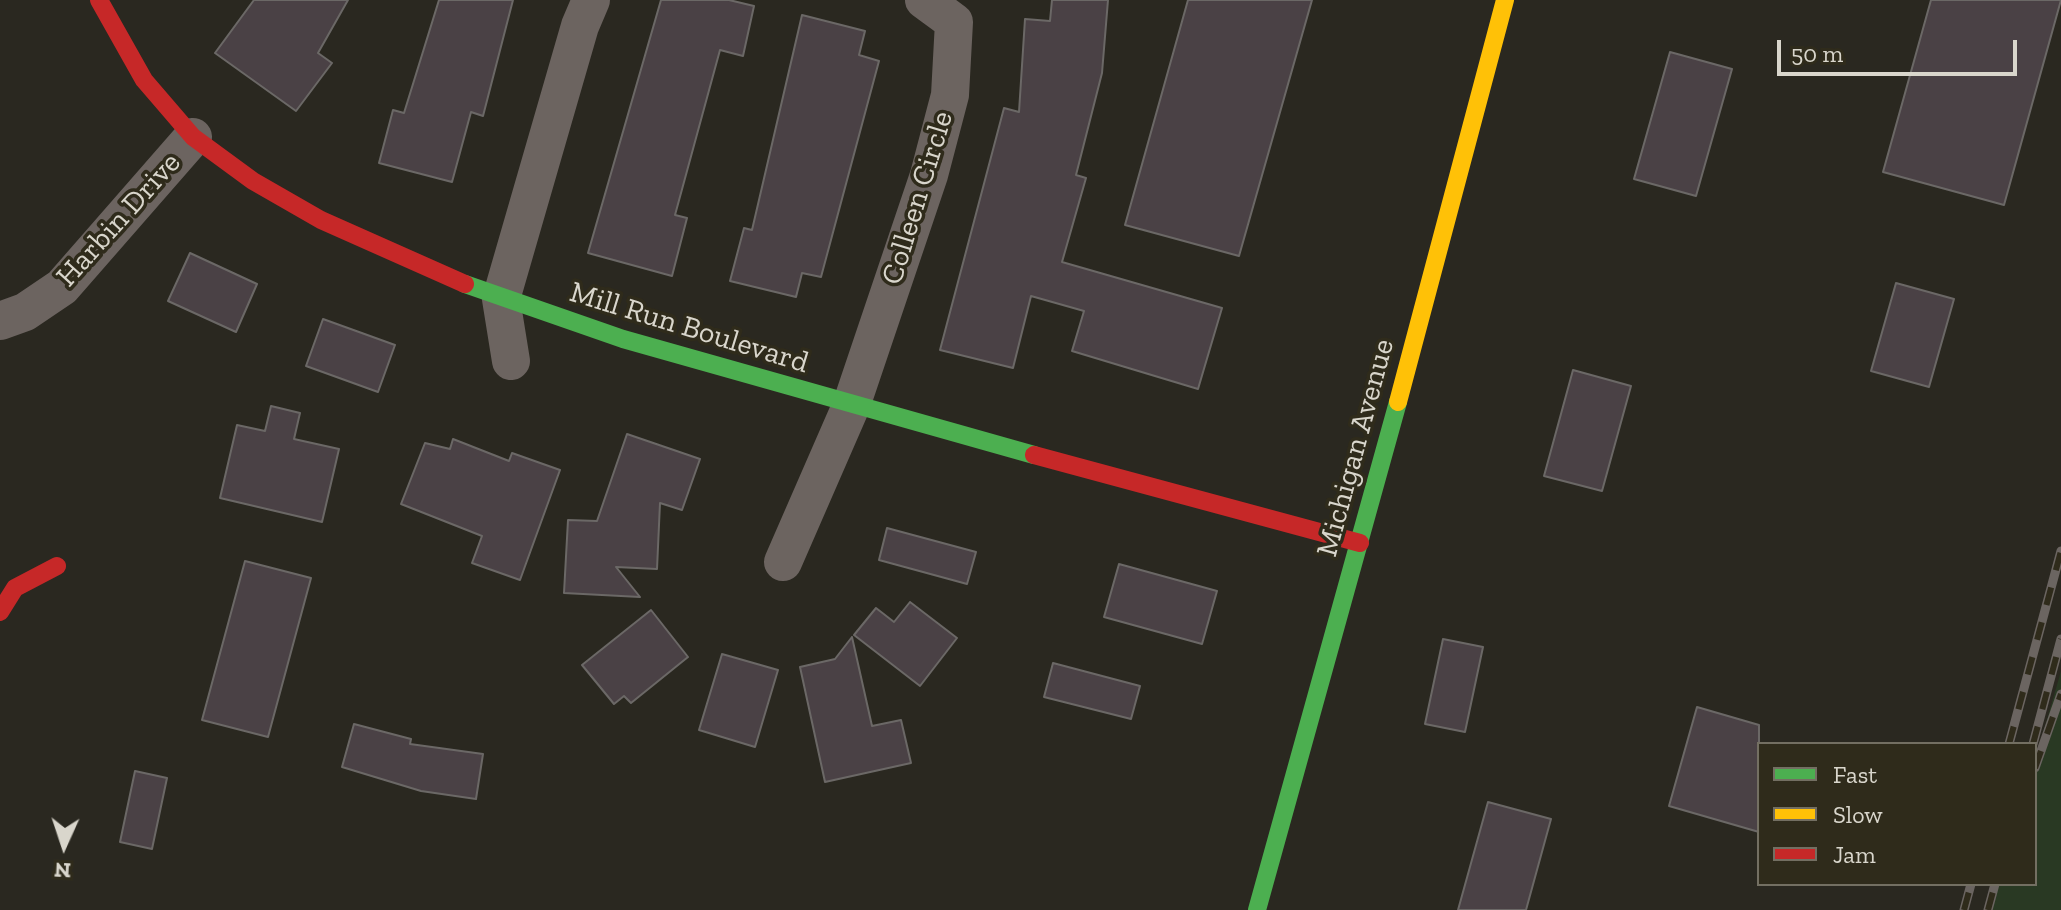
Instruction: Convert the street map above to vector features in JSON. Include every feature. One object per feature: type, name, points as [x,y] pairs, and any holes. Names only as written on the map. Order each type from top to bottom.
[{"type":"street","name":"Mill Run Boulevard","points":[[99,0],[144,80],[193,137],[253,181],[321,220],[501,299],[851,406],[1360,543]]},
{"type":"street","points":[[511,361],[501,299],[580,26],[591,0]]},
{"type":"street","name":"Colleen Circle","points":[[851,406],[929,175],[950,95],[954,22],[924,0]]},
{"type":"street","name":"Michigan Avenue","points":[[1257,910],[1360,543],[1505,0]]},
{"type":"street","name":"Harbin Drive","points":[[0,321],[25,312],[62,287],[193,137]]},
{"type":"street","points":[[783,562],[851,406]]},
{"type":"street","points":[[0,612],[15,588],[57,566]]},
{"type":"green space","points":[[2061,671],[2061,910],[1992,910],[1998,886],[2037,886],[2037,754]]},
{"type":"building","points":[[254,0],[348,0],[318,53],[332,63],[296,111],[215,53]]},
{"type":"building","points":[[439,0],[513,0],[483,116],[471,112],[452,182],[379,163],[393,110],[404,113]]},
{"type":"building","points":[[661,0],[729,0],[754,6],[743,56],[720,50],[675,215],[687,218],[672,276],[588,253]]},
{"type":"building","points":[[1052,0],[1108,0],[1102,73],[1076,175],[1086,178],[1062,262],[1222,308],[1198,389],[1072,351],[1084,311],[1031,296],[1013,368],[940,350],[1004,108],[1019,112],[1025,19],[1050,21]]},
{"type":"building","points":[[1188,0],[1312,0],[1239,256],[1125,225]]},
{"type":"building","points":[[1931,0],[2061,0],[2004,205],[1883,172]]},
{"type":"building","points":[[802,15],[865,31],[859,55],[879,61],[821,277],[802,273],[796,297],[730,281],[744,228],[752,230]]},
{"type":"building","points":[[1670,52],[1732,69],[1696,196],[1634,179]]},
{"type":"building","points":[[190,253],[257,284],[236,332],[168,301]]},
{"type":"building","points":[[1896,283],[1954,299],[1929,387],[1871,371]]},
{"type":"building","points":[[323,319],[395,345],[378,392],[306,366]]},
{"type":"building","points":[[1573,370],[1631,386],[1602,491],[1544,476]]},
{"type":"building","points":[[271,406],[300,413],[294,439],[339,449],[322,522],[220,498],[237,425],[265,431]]},
{"type":"building","points":[[627,434],[700,459],[682,510],[660,503],[657,569],[616,567],[640,597],[564,593],[568,520],[597,521]]},
{"type":"building","points":[[453,439],[509,461],[512,453],[560,470],[520,580],[472,563],[482,536],[401,504],[425,443],[450,449]]},
{"type":"building","points":[[887,528],[976,552],[967,584],[879,560]]},
{"type":"building","points":[[245,561],[311,578],[268,737],[202,720]]},
{"type":"building","points":[[1119,564],[1217,591],[1202,644],[1104,617]]},
{"type":"building","points":[[910,602],[957,638],[920,686],[854,635],[876,608],[894,622]]},
{"type":"building","points":[[651,610],[688,657],[631,703],[624,696],[614,704],[582,665]]},
{"type":"building","points":[[852,637],[872,726],[901,720],[911,763],[825,782],[800,667],[835,659]]},
{"type":"building","points":[[1443,639],[1483,647],[1465,732],[1425,724]]},
{"type":"building","points":[[722,654],[778,670],[755,747],[699,730]]},
{"type":"building","points":[[1053,663],[1140,686],[1131,719],[1044,697]]},
{"type":"building","points":[[1697,707],[1759,725],[1757,831],[1669,806]]},
{"type":"building","points":[[354,724],[411,739],[410,744],[483,754],[476,799],[421,791],[342,767]]},
{"type":"building","points":[[135,771],[167,778],[152,849],[120,842]]},
{"type":"building","points":[[1488,802],[1551,819],[1526,910],[1458,910]]},
{"type":"railway","points":[[2010,742],[2061,551]]},
{"type":"railway","points":[[2034,742],[2061,639]]},
{"type":"railway","points":[[2037,762],[2061,694]]},
{"type":"railway","points":[[1964,910],[1970,886]]},
{"type":"railway","points":[[1988,910],[1994,886]]},
{"type":"traffic: fast","points":[[465,284],[623,339],[1034,455]]},
{"type":"traffic: fast","points":[[1257,910],[1398,402]]},
{"type":"traffic: slow","points":[[1398,402],[1505,0]]},
{"type":"traffic: jam","points":[[99,0],[144,80],[193,137],[253,181],[321,220],[465,284]]},
{"type":"traffic: jam","points":[[1034,455],[1360,543]]},
{"type":"traffic: jam","points":[[0,612],[15,588],[57,566]]}]
